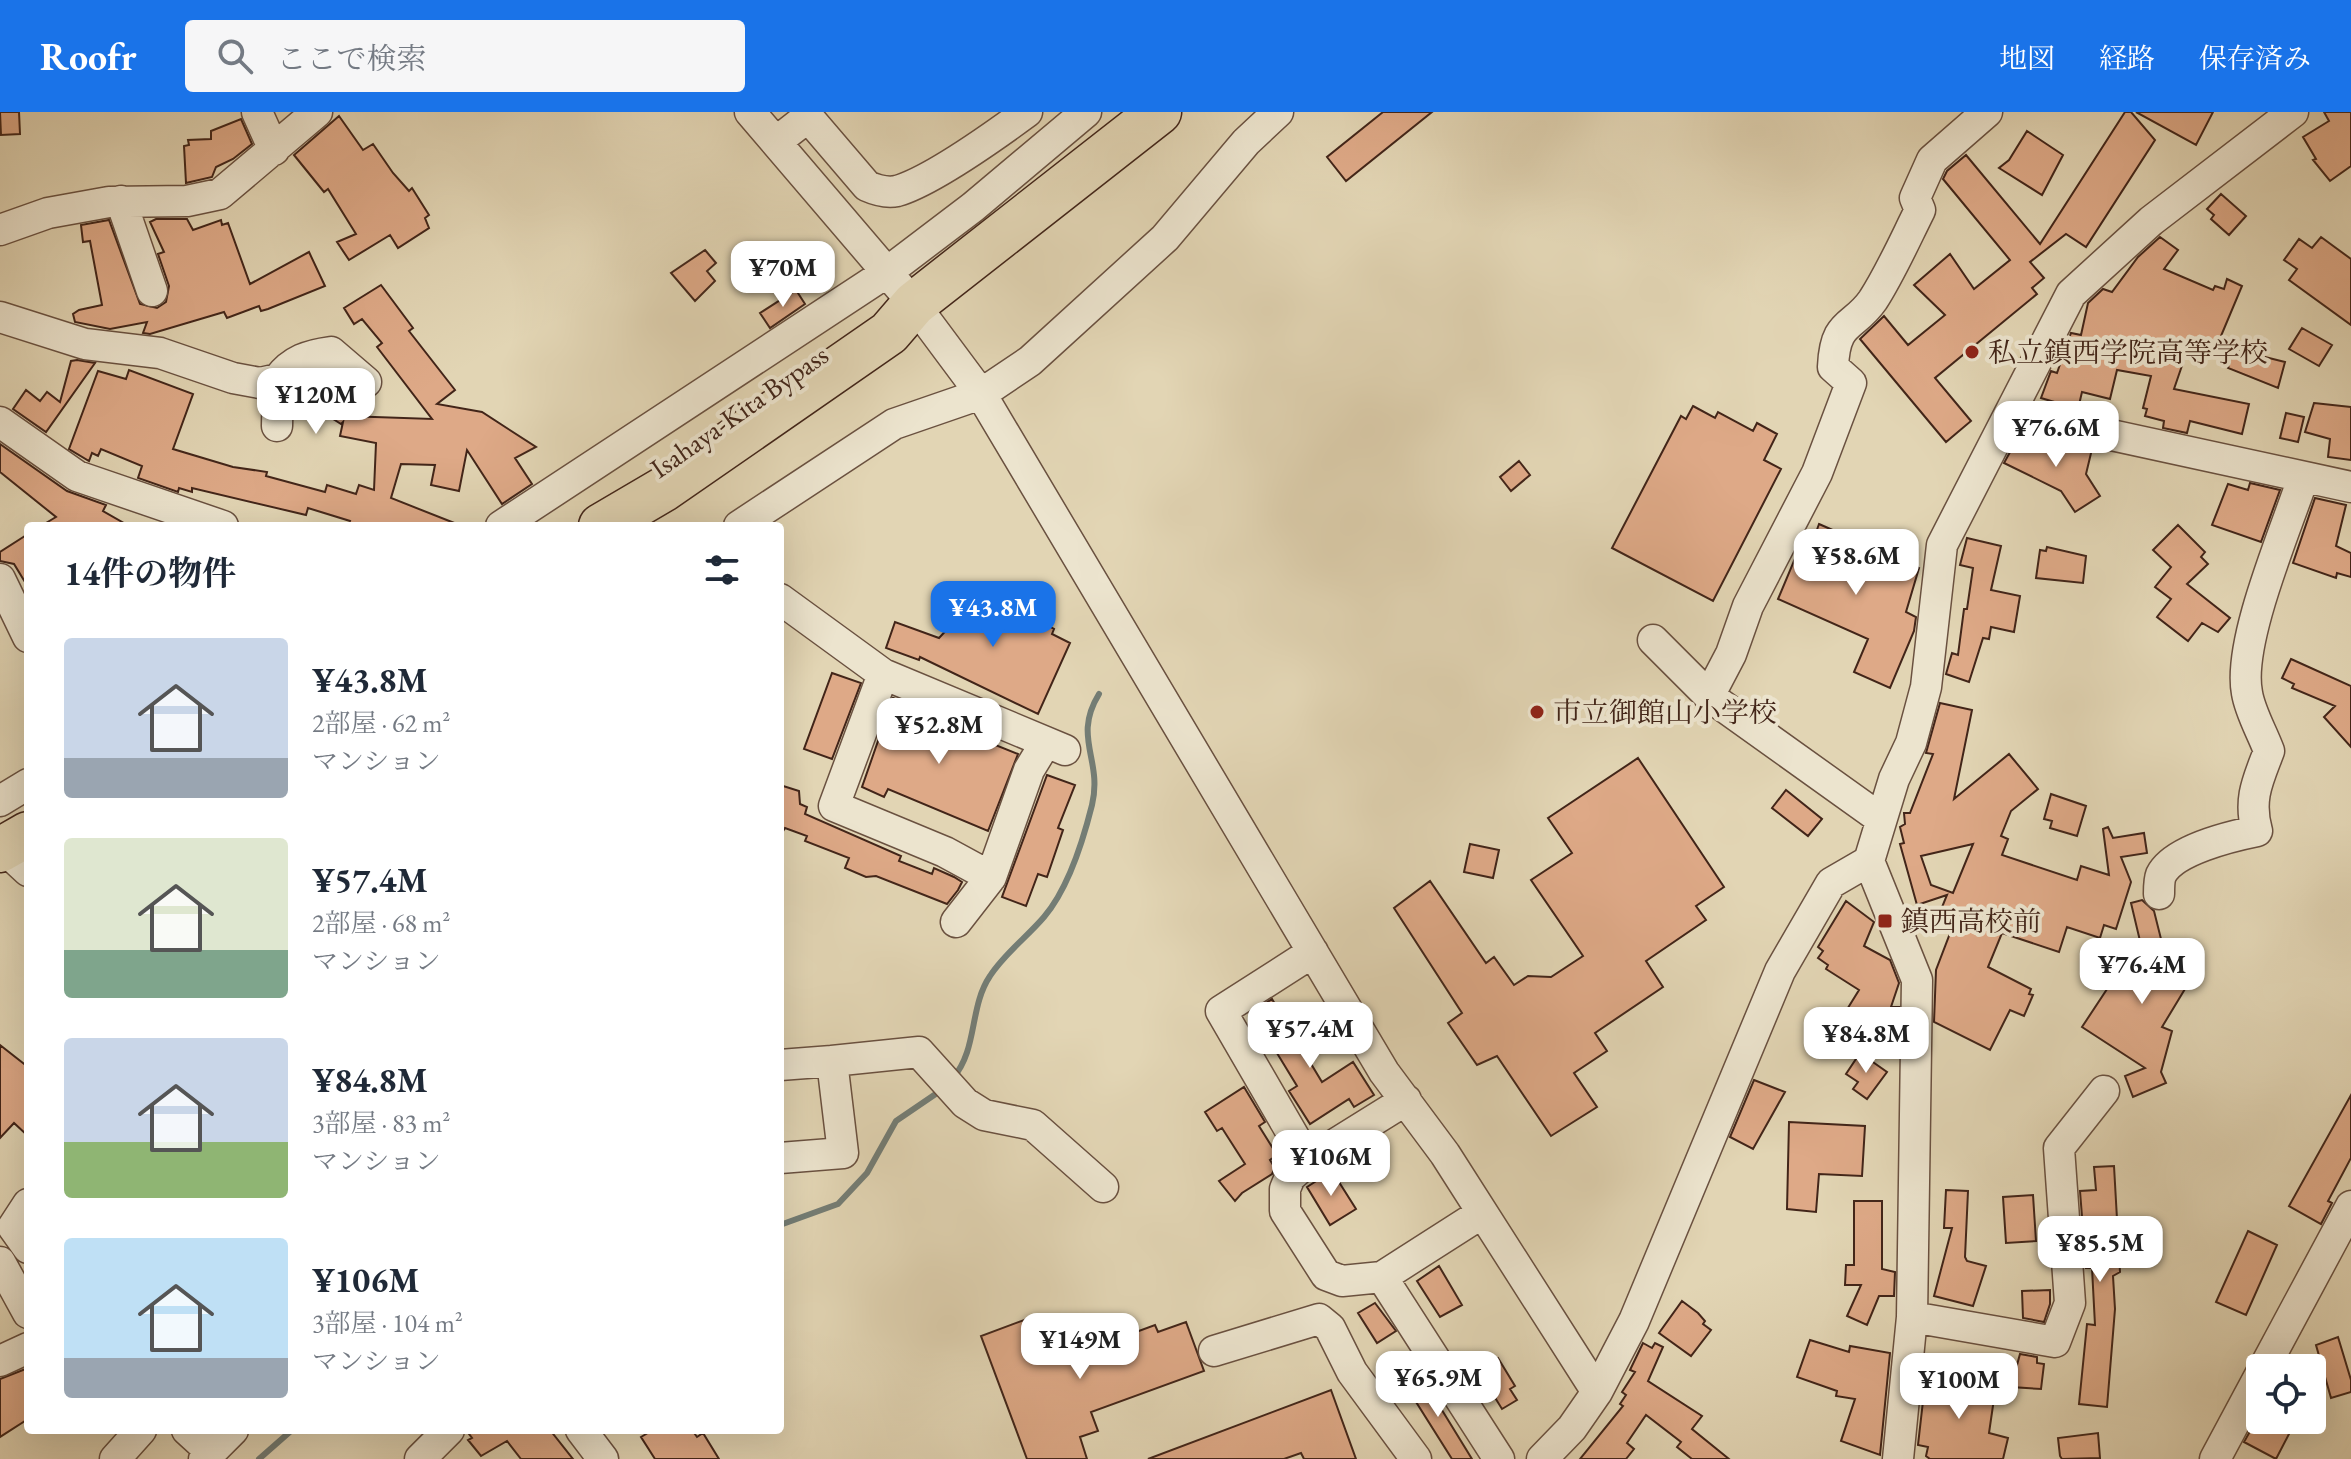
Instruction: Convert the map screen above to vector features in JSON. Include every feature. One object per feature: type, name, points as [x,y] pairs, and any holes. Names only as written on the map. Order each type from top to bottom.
[{"type":"highway","name":"Isahaya-Kita Bypass","points":[[608,522],[664,489],[889,333],[921,315],[1100,159],[1159,112]]},
{"type":"highway","name":"Isahaya-Kita Bypass","points":[[573,522],[656,471],[877,314],[921,315]]},
{"type":"street","points":[[257,112],[274,150]]},
{"type":"street","points":[[0,230],[48,213],[121,201],[187,201],[220,194],[317,112]]},
{"type":"street","points":[[750,112],[921,315],[981,394],[1384,1072],[1482,1213],[1597,1392]]},
{"type":"street","points":[[776,142],[808,117],[867,186],[877,191],[896,191],[946,166],[1027,112]]},
{"type":"street","points":[[745,522],[894,424],[981,394],[1030,361],[1165,238],[1246,142],[1278,112]]},
{"type":"street","points":[[1709,696],[1731,654],[1748,606],[1817,473],[1851,383],[1833,367],[1834,351],[1845,324],[1871,303],[1920,210],[1915,198],[1932,160],[1987,112]]},
{"type":"street","points":[[1898,1459],[1912,1317],[1917,980],[1869,861],[1881,819],[1911,743],[1926,687],[1942,545],[2071,294],[2151,221],[2293,112]]},
{"type":"street","points":[[509,522],[921,315],[973,207],[1074,116],[1100,159]]},
{"type":"street","points":[[121,201],[152,291]]},
{"type":"street","points":[[0,317],[85,344],[160,353],[233,378],[260,383],[278,379]]},
{"type":"street","points":[[277,426],[278,379],[287,366],[309,355],[331,352],[366,382]]},
{"type":"street","points":[[2010,413],[2351,487]]},
{"type":"street","points":[[0,422],[77,476],[211,522]]},
{"type":"street","points":[[2159,894],[2160,877],[2170,864],[2221,839],[2257,831],[2251,808],[2252,793],[2269,751],[2247,693],[2246,666],[2252,636],[2303,478]]},
{"type":"street","points":[[0,579],[24,629]]},
{"type":"street","points":[[784,602],[883,674],[1056,746],[1029,770],[991,877],[956,922]]},
{"type":"street","points":[[1653,640],[1709,696],[1881,819]]},
{"type":"street","points":[[883,674],[850,728],[834,806],[945,852],[991,877]]},
{"type":"street","points":[[0,801],[24,786]]},
{"type":"street","points":[[1542,1459],[1572,1428],[1597,1392],[1634,1321],[1780,971],[1831,883],[1869,861]]},
{"type":"street","points":[[1308,1161],[1221,1011],[1313,952]]},
{"type":"street","points":[[784,1065],[919,1052],[949,1085],[984,1115],[1033,1125],[1103,1187]]},
{"type":"street","points":[[784,1158],[843,1153],[832,1061]]},
{"type":"street","points":[[1912,1317],[2055,1342],[2070,1303],[2059,1148],[2074,1110],[2104,1091]]},
{"type":"street","points":[[1406,1100],[1308,1161],[1290,1177],[1285,1189],[1285,1211],[1326,1275],[1360,1282],[1382,1277],[1482,1213]]},
{"type":"street","points":[[2272,1354],[2351,1206]]},
{"type":"street","points":[[24,1210],[13,1227],[24,1242]]},
{"type":"street","points":[[0,1262],[24,1306]]},
{"type":"street","points":[[1382,1277],[1499,1459]]},
{"type":"street","points":[[1214,1351],[1319,1319],[1330,1328],[1352,1372],[1416,1459]]},
{"type":"street","points":[[0,1361],[24,1350]]},
{"type":"street","points":[[2215,1459],[2246,1401]]},
{"type":"street","points":[[115,1459],[137,1434]]},
{"type":"street","points":[[190,1434],[207,1455],[229,1434]]},
{"type":"street","points":[[420,1459],[445,1434]]},
{"type":"street","points":[[584,1434],[603,1459]]},
{"type":"building","points":[[0,112],[19,112],[20,134],[1,135]]},
{"type":"building","points":[[1383,112],[1432,112],[1346,181],[1327,157]]},
{"type":"building","points":[[2125,112],[2131,112],[2155,140],[2086,247],[2066,234],[2030,262],[2044,278],[2032,288],[2037,294],[1935,378],[1971,421],[1946,442],[1860,339],[1884,316],[1908,345],[1945,315],[1914,285],[1950,254],[1974,289],[2010,260],[1943,179],[1947,171],[1966,155],[2040,244]]},
{"type":"building","points":[[2136,112],[2213,112],[2196,145]]},
{"type":"building","points":[[2324,112],[2351,112],[2351,166],[2330,181],[2313,160],[2316,159],[2303,137],[2329,121]]},
{"type":"building","points":[[339,116],[363,150],[373,144],[393,173],[409,191],[412,188],[429,215],[425,218],[429,228],[398,248],[390,235],[349,260],[337,242],[356,234],[328,189],[324,192],[294,155]]},
{"type":"building","points":[[241,119],[252,144],[233,159],[216,167],[212,177],[186,183],[184,146],[189,145],[188,140],[211,139],[211,131]]},
{"type":"building","points":[[2027,131],[2063,155],[2042,195],[1999,168],[2009,160]]},
{"type":"building","points":[[2221,194],[2246,216],[2229,235],[2211,219],[2214,215],[2207,209]]},
{"type":"building","points":[[156,219],[187,219],[193,230],[221,220],[222,225],[228,223],[250,284],[309,252],[325,286],[261,311],[259,306],[227,318],[224,312],[150,334],[143,333],[147,322],[110,329],[75,322],[73,314],[79,310],[102,305],[90,241],[83,242],[81,225],[109,220],[140,304],[157,308],[166,302],[169,286],[158,254],[164,252],[150,222]]},
{"type":"building","points":[[2160,237],[2178,250],[2164,269],[2213,290],[2215,286],[2224,289],[2227,279],[2242,286],[2213,355],[2200,352],[2198,356],[2187,351],[2174,389],[2249,404],[2242,434],[2190,421],[2187,433],[2163,428],[2164,421],[2145,416],[2147,409],[2143,408],[2151,376],[2117,370],[2110,399],[2082,392],[2078,409],[2041,398],[2051,371],[2057,373],[2071,333],[2081,335],[2088,303],[2103,289],[2112,292],[2138,257]]},
{"type":"building","points":[[2321,237],[2351,259],[2351,325],[2289,280],[2297,269],[2284,260],[2299,239],[2312,248]]},
{"type":"building","points":[[705,250],[716,263],[707,271],[715,281],[695,301],[671,273]]},
{"type":"building","points":[[381,285],[413,328],[409,331],[455,390],[437,404],[482,412],[536,447],[515,458],[532,484],[502,504],[467,450],[459,491],[431,485],[435,465],[401,464],[391,498],[452,522],[350,522],[308,508],[306,515],[192,488],[192,492],[179,488],[178,492],[138,478],[142,466],[101,449],[98,456],[92,453],[89,461],[69,449],[98,371],[126,379],[129,370],[193,394],[173,449],[233,467],[267,472],[266,476],[325,492],[327,485],[356,494],[359,485],[374,490],[376,443],[340,436],[343,422],[341,424],[319,410],[316,415],[302,406],[311,390],[304,385],[310,376],[321,372],[358,397],[346,416],[432,419],[377,347],[382,343],[362,319],[354,324],[344,308]]},
{"type":"building","points":[[796,290],[805,304],[770,328],[760,313]]},
{"type":"building","points":[[2302,328],[2332,345],[2319,366],[2289,349]]},
{"type":"building","points":[[2233,349],[2285,362],[2278,388],[2228,368]]},
{"type":"building","points":[[71,361],[95,363],[46,432],[13,409],[26,390],[40,401],[47,392],[60,402]]},
{"type":"building","points":[[2314,403],[2351,407],[2351,460],[2328,457],[2330,439],[2305,432]]},
{"type":"building","points":[[1693,406],[1715,418],[1718,412],[1753,431],[1757,423],[1777,434],[1764,460],[1781,469],[1713,601],[1612,548],[1681,416],[1686,419]]},
{"type":"building","points":[[2286,413],[2304,417],[2298,442],[2280,438]]},
{"type":"building","points":[[2020,434],[2061,452],[2067,444],[2092,449],[2086,474],[2100,496],[2075,512],[2061,491],[2004,463]]},
{"type":"building","points":[[0,444],[67,491],[106,505],[103,511],[122,522],[48,522],[56,517],[0,472]]},
{"type":"building","points":[[1519,461],[1530,475],[1511,491],[1500,477]]},
{"type":"building","points":[[2250,483],[2280,490],[2261,542],[2212,525],[2228,484],[2248,490]]},
{"type":"building","points":[[2315,498],[2346,505],[2336,546],[2351,553],[2351,577],[2337,573],[2336,578],[2293,563]]},
{"type":"building","points":[[1819,524],[1919,568],[1906,612],[1916,617],[1914,631],[1890,688],[1854,672],[1868,639],[1778,599],[1804,537],[1813,541]]},
{"type":"building","points":[[2178,525],[2205,552],[2201,557],[2208,564],[2187,584],[2230,618],[2218,632],[2202,623],[2188,641],[2157,617],[2171,599],[2155,587],[2171,567],[2153,550]]},
{"type":"building","points":[[24,537],[24,580],[14,564],[0,561],[0,552]]},
{"type":"building","points":[[1967,538],[2001,546],[1991,590],[2020,596],[2014,632],[1991,627],[1989,639],[1983,638],[1969,682],[1946,674],[1952,653],[1958,655],[1964,609],[1967,609],[1973,568],[1960,565]]},
{"type":"building","points":[[2047,547],[2086,556],[2083,583],[2036,578],[2040,550],[2046,551]]},
{"type":"building","points":[[1016,588],[1033,597],[1029,606],[1044,613],[1040,621],[1054,629],[1052,634],[1070,643],[1038,714],[920,657],[919,660],[886,648],[895,622],[939,638],[952,624],[956,626],[972,593],[1006,609]]},
{"type":"building","points":[[2291,659],[2351,686],[2351,747],[2324,717],[2335,706],[2292,688],[2294,684],[2282,678]]},
{"type":"building","points":[[832,673],[861,683],[832,759],[804,749]]},
{"type":"building","points":[[893,698],[955,723],[953,728],[1018,754],[988,831],[888,789],[884,797],[862,787]]},
{"type":"building","points":[[1940,703],[1972,710],[1954,799],[2009,754],[2038,789],[2011,811],[2001,836],[2008,839],[2002,855],[2077,880],[2081,866],[2109,875],[2103,829],[2108,827],[2113,838],[2144,833],[2147,853],[2121,857],[2131,882],[2116,929],[2104,925],[2100,938],[2067,927],[2059,952],[2002,933],[1988,967],[2031,989],[2029,994],[2033,995],[2024,1016],[2010,1010],[1990,1050],[1934,1022],[1936,970],[1952,928],[1936,922],[1947,895],[1917,905],[1900,844],[1904,843],[1900,827],[1905,824],[1904,813],[1910,813],[1933,754],[1926,753]],"holes":[[[1973,844],[1953,893],[1931,885],[1921,856]]]},
{"type":"building","points":[[1638,758],[1724,887],[1696,906],[1706,920],[1646,961],[1663,987],[1595,1033],[1607,1051],[1574,1073],[1597,1107],[1551,1136],[1497,1056],[1477,1065],[1448,1023],[1462,1013],[1394,908],[1430,881],[1486,963],[1494,957],[1514,985],[1528,976],[1551,977],[1583,956],[1531,880],[1572,853],[1548,818]]},
{"type":"building","points":[[1047,775],[1075,785],[1058,828],[1063,830],[1047,877],[1038,874],[1026,906],[1002,897]]},
{"type":"building","points":[[784,786],[799,791],[800,804],[807,807],[805,814],[901,856],[899,861],[932,874],[934,868],[962,882],[947,904],[876,876],[866,877],[845,868],[849,858],[805,841],[807,836],[785,828]]},
{"type":"building","points":[[1786,790],[1822,819],[1808,836],[1772,808]]},
{"type":"building","points":[[2051,794],[2086,806],[2077,836],[2050,828],[2052,821],[2044,819]]},
{"type":"building","points":[[1470,844],[1499,850],[1493,878],[1464,872]]},
{"type":"building","points":[[2142,900],[2154,911],[2164,951],[2170,947],[2191,979],[2162,1027],[2172,1031],[2161,1072],[2166,1083],[2133,1097],[2125,1076],[2145,1068],[2082,1027],[2117,974],[2122,978],[2145,962],[2131,903]]},
{"type":"building","points":[[1846,901],[1874,922],[1864,946],[1890,960],[1899,983],[1891,1007],[1899,1007],[1898,1033],[1887,1032],[1870,1055],[1857,1045],[1860,1041],[1838,1024],[1859,990],[1826,969],[1828,965],[1818,958],[1823,951],[1818,947]]},
{"type":"building","points":[[1272,999],[1322,1082],[1353,1062],[1374,1095],[1354,1107],[1349,1099],[1310,1124],[1289,1091],[1297,1086],[1252,1012]]},
{"type":"building","points":[[0,1045],[24,1064],[24,1132],[14,1123],[0,1138]]},
{"type":"building","points":[[1860,1053],[1887,1072],[1867,1099],[1853,1089],[1858,1082],[1846,1074]]},
{"type":"building","points":[[1754,1080],[1785,1092],[1753,1149],[1730,1137]]},
{"type":"building","points":[[1244,1087],[1265,1122],[1259,1126],[1277,1155],[1270,1160],[1275,1168],[1272,1174],[1235,1201],[1219,1181],[1245,1164],[1222,1128],[1217,1131],[1205,1112]]},
{"type":"building","points":[[2351,1095],[2351,1158],[2328,1201],[2332,1203],[2321,1224],[2289,1206]]},
{"type":"building","points":[[1789,1122],[1865,1126],[1862,1176],[1819,1174],[1816,1212],[1787,1209]]},
{"type":"building","points":[[2114,1166],[2120,1272],[2113,1276],[2115,1309],[2107,1407],[2079,1404],[2087,1324],[2095,1325],[2092,1268],[2086,1268],[2080,1191],[2096,1190],[2094,1167]]},
{"type":"building","points":[[1332,1171],[1356,1209],[1330,1225],[1307,1187]]},
{"type":"building","points":[[1946,1190],[1968,1191],[1965,1257],[1967,1261],[1986,1266],[1973,1306],[1934,1296],[1952,1228],[1944,1228]]},
{"type":"building","points":[[2033,1195],[2036,1241],[2006,1243],[2003,1197]]},
{"type":"building","points":[[1854,1201],[1882,1201],[1882,1269],[1895,1272],[1894,1296],[1879,1296],[1867,1325],[1847,1316],[1861,1285],[1845,1285],[1846,1265],[1854,1265]]},
{"type":"building","points":[[2248,1231],[2277,1245],[2246,1315],[2216,1302]]},
{"type":"building","points":[[1439,1266],[1462,1305],[1440,1317],[1417,1281]]},
{"type":"building","points":[[2050,1290],[2050,1304],[2044,1322],[2023,1318],[2022,1291]]},
{"type":"building","points":[[1682,1301],[1698,1313],[1705,1321],[1703,1324],[1711,1330],[1691,1356],[1659,1333]]},
{"type":"building","points":[[1375,1303],[1396,1331],[1377,1343],[1358,1313]]},
{"type":"building","points":[[1035,1316],[1052,1363],[1155,1325],[1158,1332],[1186,1322],[1204,1371],[1091,1412],[1098,1431],[1080,1437],[1087,1459],[1027,1459],[981,1336]]},
{"type":"building","points":[[2338,1337],[2351,1380],[2351,1392],[2331,1398],[2326,1380],[2326,1354],[2319,1354],[2316,1345]]},
{"type":"building","points":[[1810,1340],[1849,1352],[1850,1346],[1890,1353],[1880,1455],[1841,1441],[1855,1399],[1836,1396],[1837,1391],[1797,1377]]},
{"type":"building","points":[[1643,1343],[1652,1348],[1655,1343],[1663,1347],[1648,1381],[1702,1416],[1692,1429],[1729,1459],[1692,1459],[1677,1447],[1681,1442],[1646,1415],[1627,1443],[1634,1449],[1626,1459],[1580,1459],[1623,1406],[1620,1404],[1626,1395],[1622,1392],[1635,1372],[1630,1370]]},
{"type":"building","points":[[2020,1354],[2037,1357],[2037,1363],[2044,1364],[2041,1389],[2011,1387]]},
{"type":"building","points":[[1498,1358],[1515,1386],[1510,1389],[1517,1400],[1502,1409],[1478,1370]]},
{"type":"building","points":[[24,1370],[24,1422],[0,1437],[0,1379]]},
{"type":"building","points":[[1926,1375],[1996,1385],[1989,1433],[2008,1438],[2003,1459],[1930,1459],[1926,1456],[1928,1447],[1918,1445]]},
{"type":"building","points":[[1423,1376],[1472,1459],[1452,1459],[1406,1386]]},
{"type":"building","points":[[1331,1390],[1356,1459],[1304,1459],[1301,1453],[1284,1459],[1148,1459]]},
{"type":"building","points":[[2098,1433],[2100,1458],[2062,1459],[2060,1456],[2058,1438]]},
{"type":"building","points":[[469,1434],[553,1434],[573,1459],[521,1459],[507,1441],[481,1456],[468,1440],[472,1438]]},
{"type":"building","points":[[646,1434],[695,1434],[697,1437],[704,1434],[719,1459],[655,1459],[641,1437]]},
{"type":"building","points":[[2248,1434],[2289,1434],[2276,1459],[2244,1442]]},
{"type":"waterway","points":[[953,1078],[966,1054],[983,988],[1002,960],[1053,906],[1074,864],[1092,805],[1094,774],[1088,723],[1099,694]]},
{"type":"waterway","points":[[784,1224],[838,1204],[867,1173],[896,1121],[943,1089]]},
{"type":"waterway","points":[[259,1459],[287,1434]]},
{"type":"place","name":"私立鎮西学院高等学校","points":[[1972,352]]},
{"type":"place","name":"市立御館山小学校","points":[[1537,712]]},
{"type":"place","name":"鎮西高校前","points":[[1885,921]]}]
